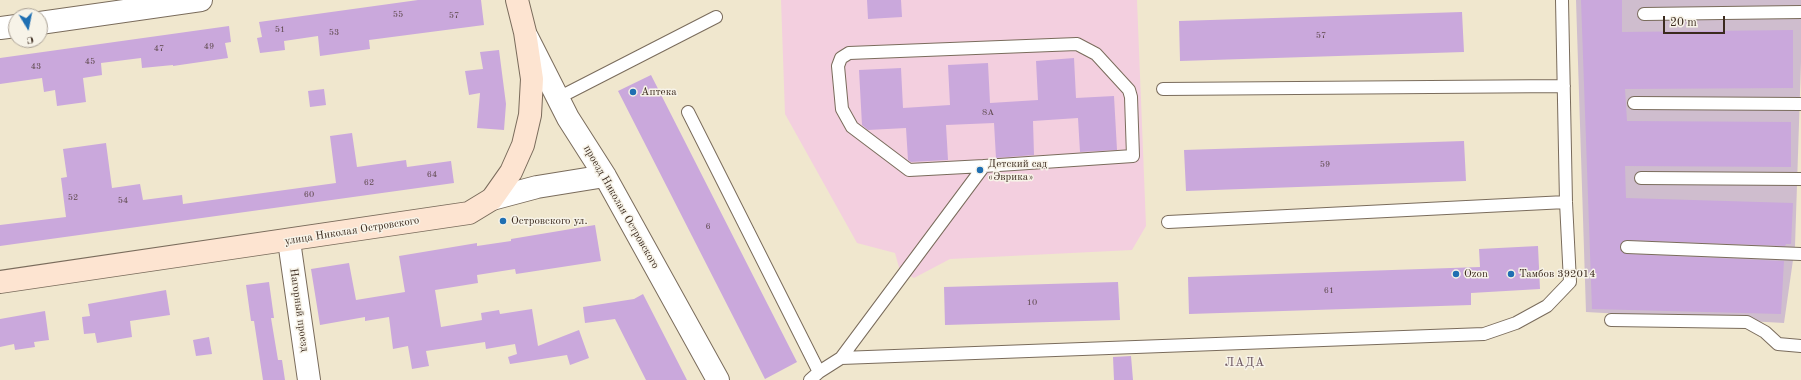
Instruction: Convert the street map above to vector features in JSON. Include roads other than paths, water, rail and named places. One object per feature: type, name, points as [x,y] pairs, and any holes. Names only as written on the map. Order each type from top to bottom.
[{"type":"street","points":[[48,22],[201,0]]},
{"type":"street","name":"улица Николая Островского","points":[[0,282],[289,241],[469,213],[492,199],[511,172],[523,145],[530,115],[532,79],[525,32],[517,0]]},
{"type":"street","name":"проезд Николая Островского","points":[[525,32],[568,118],[605,176],[718,380]]},
{"type":"street","points":[[492,199],[537,187],[605,176]]},
{"type":"street","name":"Нагорный проезд","points":[[289,241],[309,380]]},
{"type":"lane","points":[[841,358],[1484,334],[1494,332],[1516,323],[1547,306],[1570,282],[1566,202],[1562,0]]},
{"type":"lane","points":[[1644,14],[1801,12]]},
{"type":"lane","points":[[558,98],[716,18]]},
{"type":"lane","points":[[688,112],[814,376],[841,358],[984,166],[1134,156],[1131,97],[1129,90],[1096,54],[1077,44],[880,51],[849,53],[841,58],[838,66],[842,109],[852,127],[909,170],[984,166]]},
{"type":"lane","points":[[1163,89],[1564,86]]},
{"type":"lane","points":[[1634,103],[1801,104]]},
{"type":"lane","points":[[1641,178],[1801,179]]},
{"type":"lane","points":[[1168,222],[1566,202]]},
{"type":"lane","points":[[1628,248],[1801,254]]},
{"type":"lane","points":[[1611,320],[1747,322],[1765,332],[1778,344],[1801,346]]},
{"type":"place","name":"Аптека","points":[[633,92]]},
{"type":"place","name":"Детский сад «Эврика»","points":[[980,170]]},
{"type":"place","name":"Островского ул.","points":[[503,221]]},
{"type":"place","name":"Ozon","points":[[1456,274]]},
{"type":"place","name":"Тамбов 392014","points":[[1511,274]]},
{"type":"district","name":"ЛАДА","points":[[1245,363]]}]
